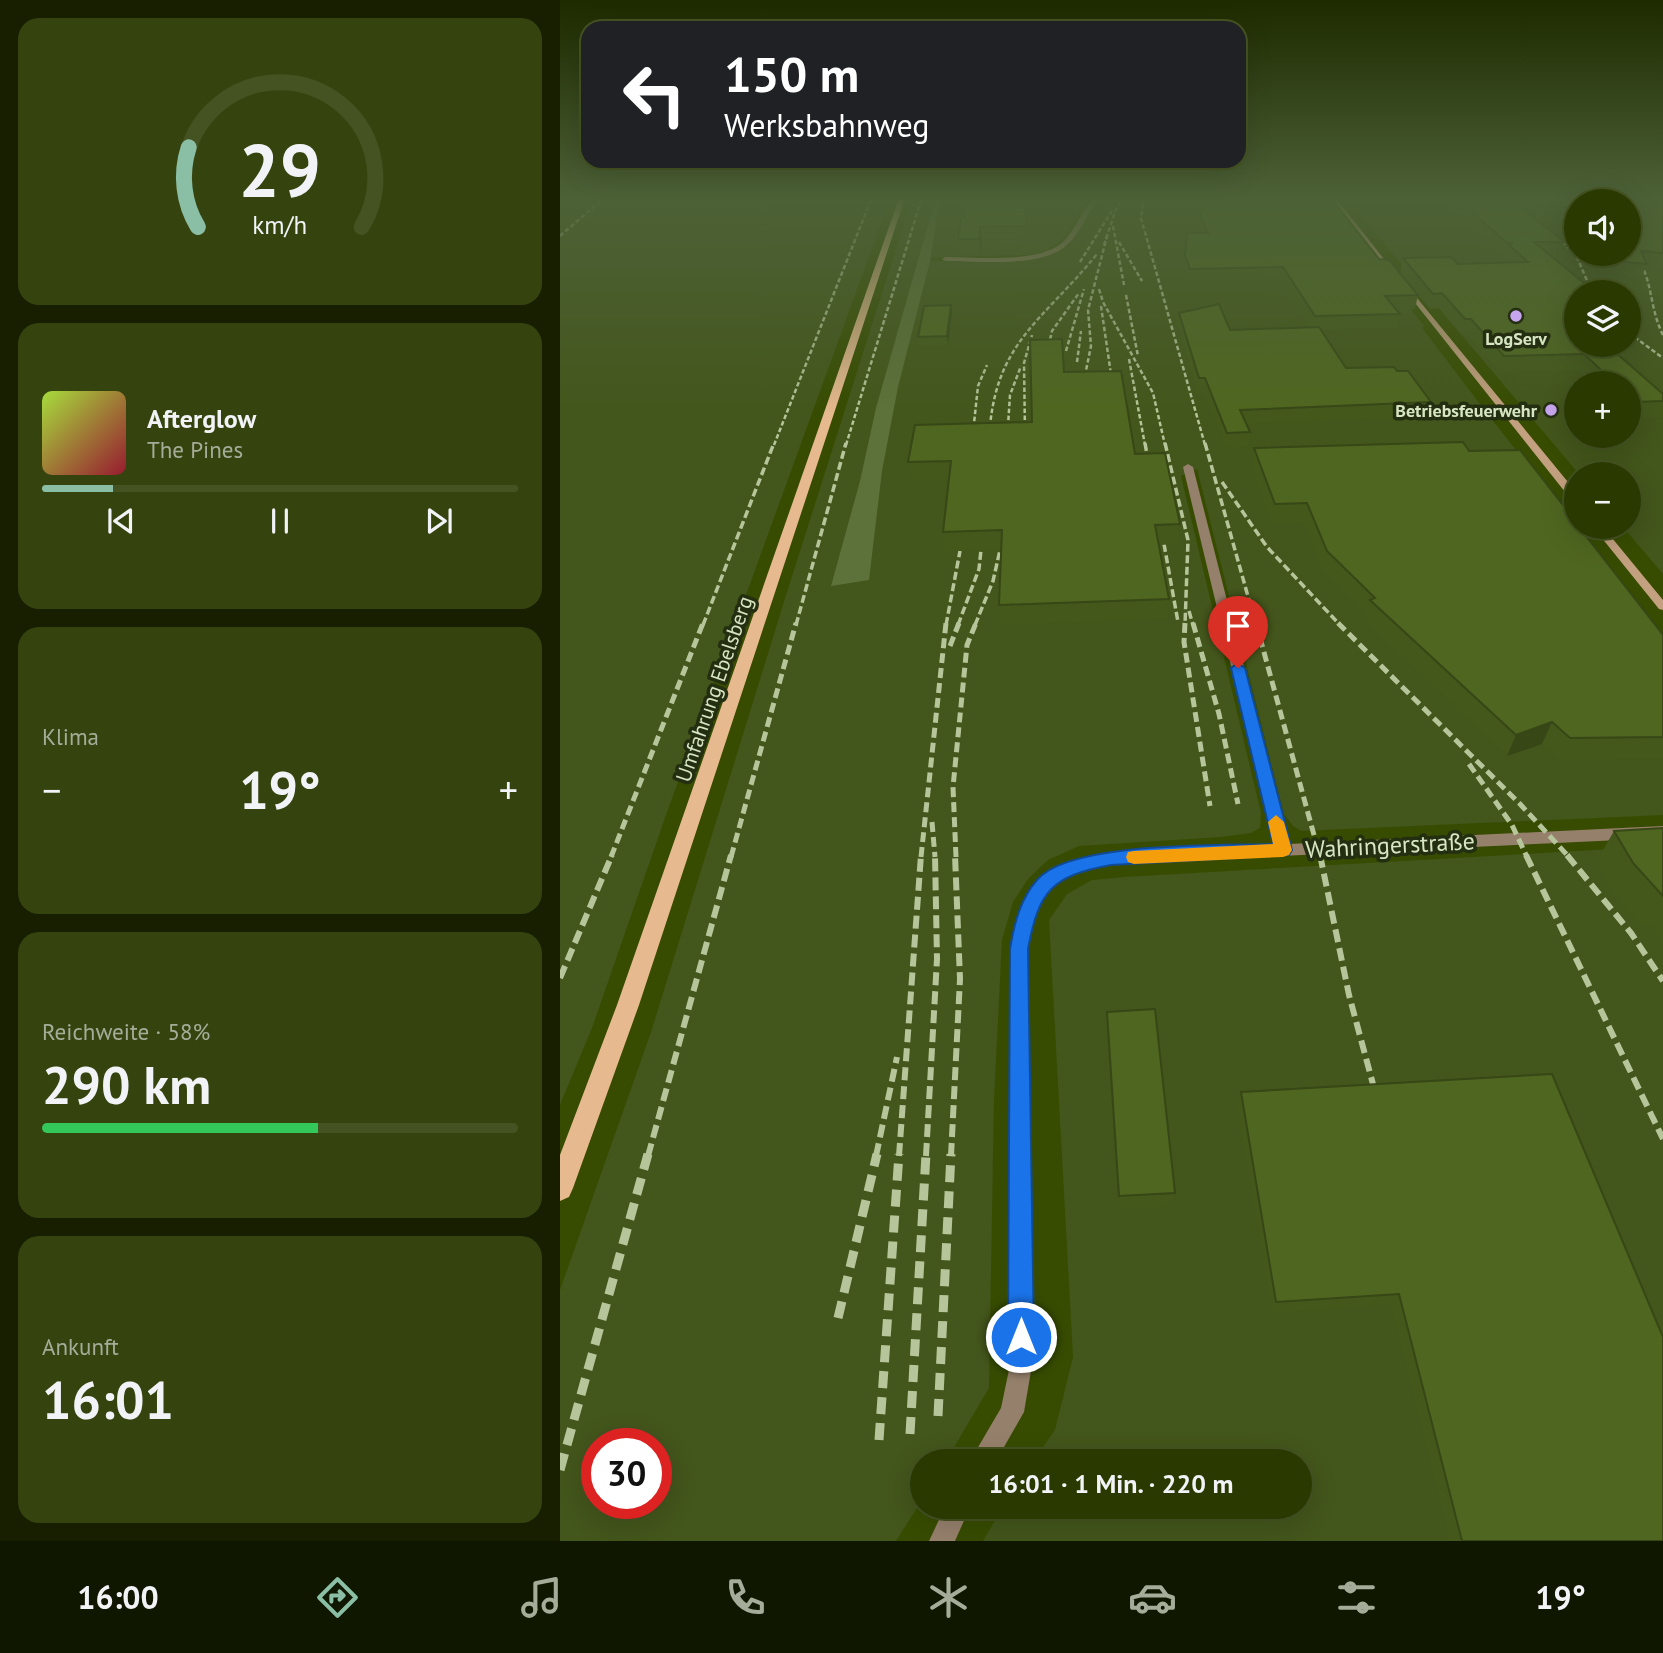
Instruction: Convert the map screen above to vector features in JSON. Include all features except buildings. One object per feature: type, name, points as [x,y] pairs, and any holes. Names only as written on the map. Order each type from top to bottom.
[{"type":"main road","name":"Umfahrung Ebelsberg","points":[[560,1188],[628,1005],[878,269]]},
{"type":"street","points":[[1390,269],[1564,484]]},
{"type":"street","points":[[1188,467],[1283,850]]},
{"type":"street","points":[[1608,539],[1663,607]]},
{"type":"street","name":"Wahringerstraße","points":[[989,1449],[1012,1412],[1021,1365],[1019,949],[1024,924],[1044,883],[1083,863],[1111,858],[1663,832]]},
{"type":"street","points":[[942,1541],[952,1519]]},
{"type":"shaded area","points":[[560,269],[864,269],[666,815],[592,1028],[560,1105]]},
{"type":"shaded area","points":[[890,269],[1379,269],[1564,511],[1564,539],[1586,539],[1663,637],[1663,815],[1301,831],[1293,826],[1284,814],[1197,469],[1181,476],[1261,813],[1260,828],[1251,833],[1221,837],[1079,846],[1048,860],[1028,879],[1013,902],[1002,940],[994,1099],[989,1388],[953,1449],[910,1449],[910,1519],[896,1541],[560,1541],[560,1290],[651,1032]]},
{"type":"shaded area","points":[[916,269],[928,269],[898,387],[882,471],[869,580],[831,586],[860,481],[876,408]]},
{"type":"shaded area","points":[[1406,269],[1663,269],[1663,574],[1633,539],[1641,539],[1641,462],[1569,462]]},
{"type":"shaded area","points":[[1663,846],[1663,1541],[983,1541],[996,1519],[1312,1519],[1312,1449],[1042,1449],[1055,1430],[1073,1357],[1049,920],[1067,894],[1092,880]]},
{"type":"railway","points":[[774,445],[844,269]]},
{"type":"railway","points":[[846,445],[900,269]]},
{"type":"railway","points":[[989,441],[992,408],[1010,357],[1023,337],[1084,269]]},
{"type":"railway","points":[[1082,390],[1091,346],[1088,310],[1099,269]]},
{"type":"railway","points":[[1121,269],[1124,285]]},
{"type":"railway","points":[[1135,269],[1142,281]]},
{"type":"railway","points":[[1155,269],[1205,445]]},
{"type":"railway","points":[[1582,269],[1587,280]]},
{"type":"railway","points":[[1643,269],[1663,335]]},
{"type":"railway","points":[[1066,351],[1084,289]]},
{"type":"railway","points":[[1099,289],[1103,302],[1153,393],[1165,445]]},
{"type":"railway","points":[[1047,353],[1052,331],[1079,293]]},
{"type":"railway","points":[[1126,295],[1138,356]]},
{"type":"railway","points":[[1101,306],[1113,388]]},
{"type":"railway","points":[[1077,362],[1081,331]]},
{"type":"railway","points":[[1025,434],[1024,363],[1032,335]]},
{"type":"railway","points":[[1641,342],[1663,358]]},
{"type":"railway","points":[[1129,359],[1145,445]]},
{"type":"railway","points":[[972,442],[978,386],[987,365]]},
{"type":"railway","points":[[1007,441],[1010,395],[1021,366]]},
{"type":"railway","points":[[703,625],[774,443]]},
{"type":"railway","points":[[796,625],[846,443]]},
{"type":"railway","points":[[1145,443],[1150,472]]},
{"type":"railway","points":[[1165,443],[1188,540],[1185,625]]},
{"type":"railway","points":[[1205,443],[1256,625]]},
{"type":"railway","points":[[1222,482],[1267,547],[1340,625]]},
{"type":"railway","points":[[1164,544],[1178,622]]},
{"type":"railway","points":[[958,625],[979,569],[981,550]]},
{"type":"railway","points":[[975,625],[993,581],[1000,550]]},
{"type":"railway","points":[[946,625],[960,551]]},
{"type":"railway","points":[[1189,611],[1193,625]]},
{"type":"railway","points":[[611,857],[703,623]]},
{"type":"railway","points":[[731,857],[796,623]]},
{"type":"railway","points":[[921,857],[946,623]]},
{"type":"railway","points":[[950,646],[959,623]]},
{"type":"railway","points":[[956,857],[953,787],[967,645],[976,623]]},
{"type":"railway","points":[[1185,623],[1184,642],[1210,806]]},
{"type":"railway","points":[[1193,623],[1219,714],[1238,804]]},
{"type":"railway","points":[[1256,623],[1320,857]]},
{"type":"railway","points":[[1340,625],[1520,804],[1569,857]]},
{"type":"railway","points":[[1469,764],[1512,825],[1527,857]]},
{"type":"railway","points":[[932,822],[935,857]]},
{"type":"railway","points":[[560,978],[612,855]]},
{"type":"railway","points":[[648,1156],[731,855]]},
{"type":"railway","points":[[899,1156],[921,855]]},
{"type":"railway","points":[[926,1156],[937,959],[935,855]]},
{"type":"railway","points":[[951,1156],[960,979],[955,855]]},
{"type":"railway","points":[[1320,855],[1349,995],[1377,1099]]},
{"type":"railway","points":[[1526,855],[1663,1139]]},
{"type":"railway","points":[[1567,855],[1631,933],[1663,981]]},
{"type":"railway","points":[[876,1156],[897,1057]]},
{"type":"railway","points":[[560,1470],[648,1154]]},
{"type":"railway","points":[[838,1318],[877,1154]]},
{"type":"railway","points":[[879,1440],[899,1154]]},
{"type":"railway","points":[[910,1434],[926,1154]]},
{"type":"railway","points":[[938,1416],[951,1154]]},
{"type":"slow traffic","points":[[1134,857],[1283,850],[1276,822]]},
{"type":"place","name":"LogServ","points":[[1516,316]]},
{"type":"place","name":"Betriebsfeuerwehr","points":[[1551,410]]},
{"type":"route","points":[[1021,1337],[1019,949],[1024,924],[1044,883],[1083,863],[1111,858],[1283,850],[1238,668]]}]
